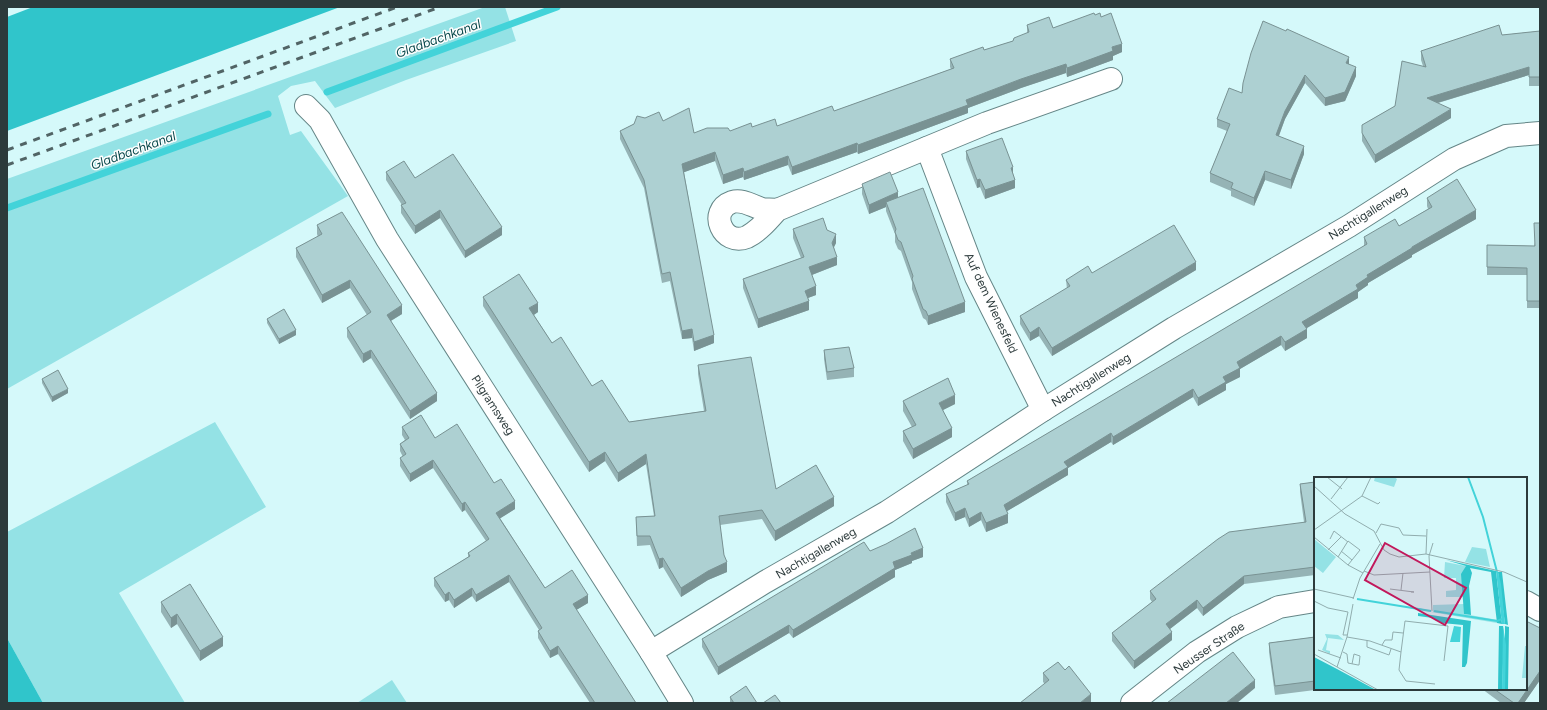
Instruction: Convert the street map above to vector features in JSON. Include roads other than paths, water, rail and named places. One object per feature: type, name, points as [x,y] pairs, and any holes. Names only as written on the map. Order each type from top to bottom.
[{"type":"street","points":[[777,210],[987,124],[1111,79]]},
{"type":"street","name":"Pilgramsweg","points":[[306,106],[320,120],[387,239],[651,652],[682,703]]},
{"type":"street","name":"Nachtigallenweg","points":[[651,652],[765,582],[887,512],[1043,410],[1174,328],[1349,226],[1454,159],[1506,136],[1540,133]]},
{"type":"street","name":"Auf dem Wienesfeld","points":[[927,148],[976,277],[1043,410]]},
{"type":"street","name":"Neusser Straße","points":[[1132,703],[1197,652],[1237,627],[1279,607],[1314,601]]},
{"type":"street","points":[[1527,603],[1540,610]]},
{"type":"waterway","name":"Gladbachkanal","points":[[327,92],[557,7]]},
{"type":"waterway","name":"Gladbachkanal","points":[[7,208],[268,114]]},
{"type":"railway","points":[[7,150],[397,7]]},
{"type":"railway","points":[[7,165],[440,7]]}]
